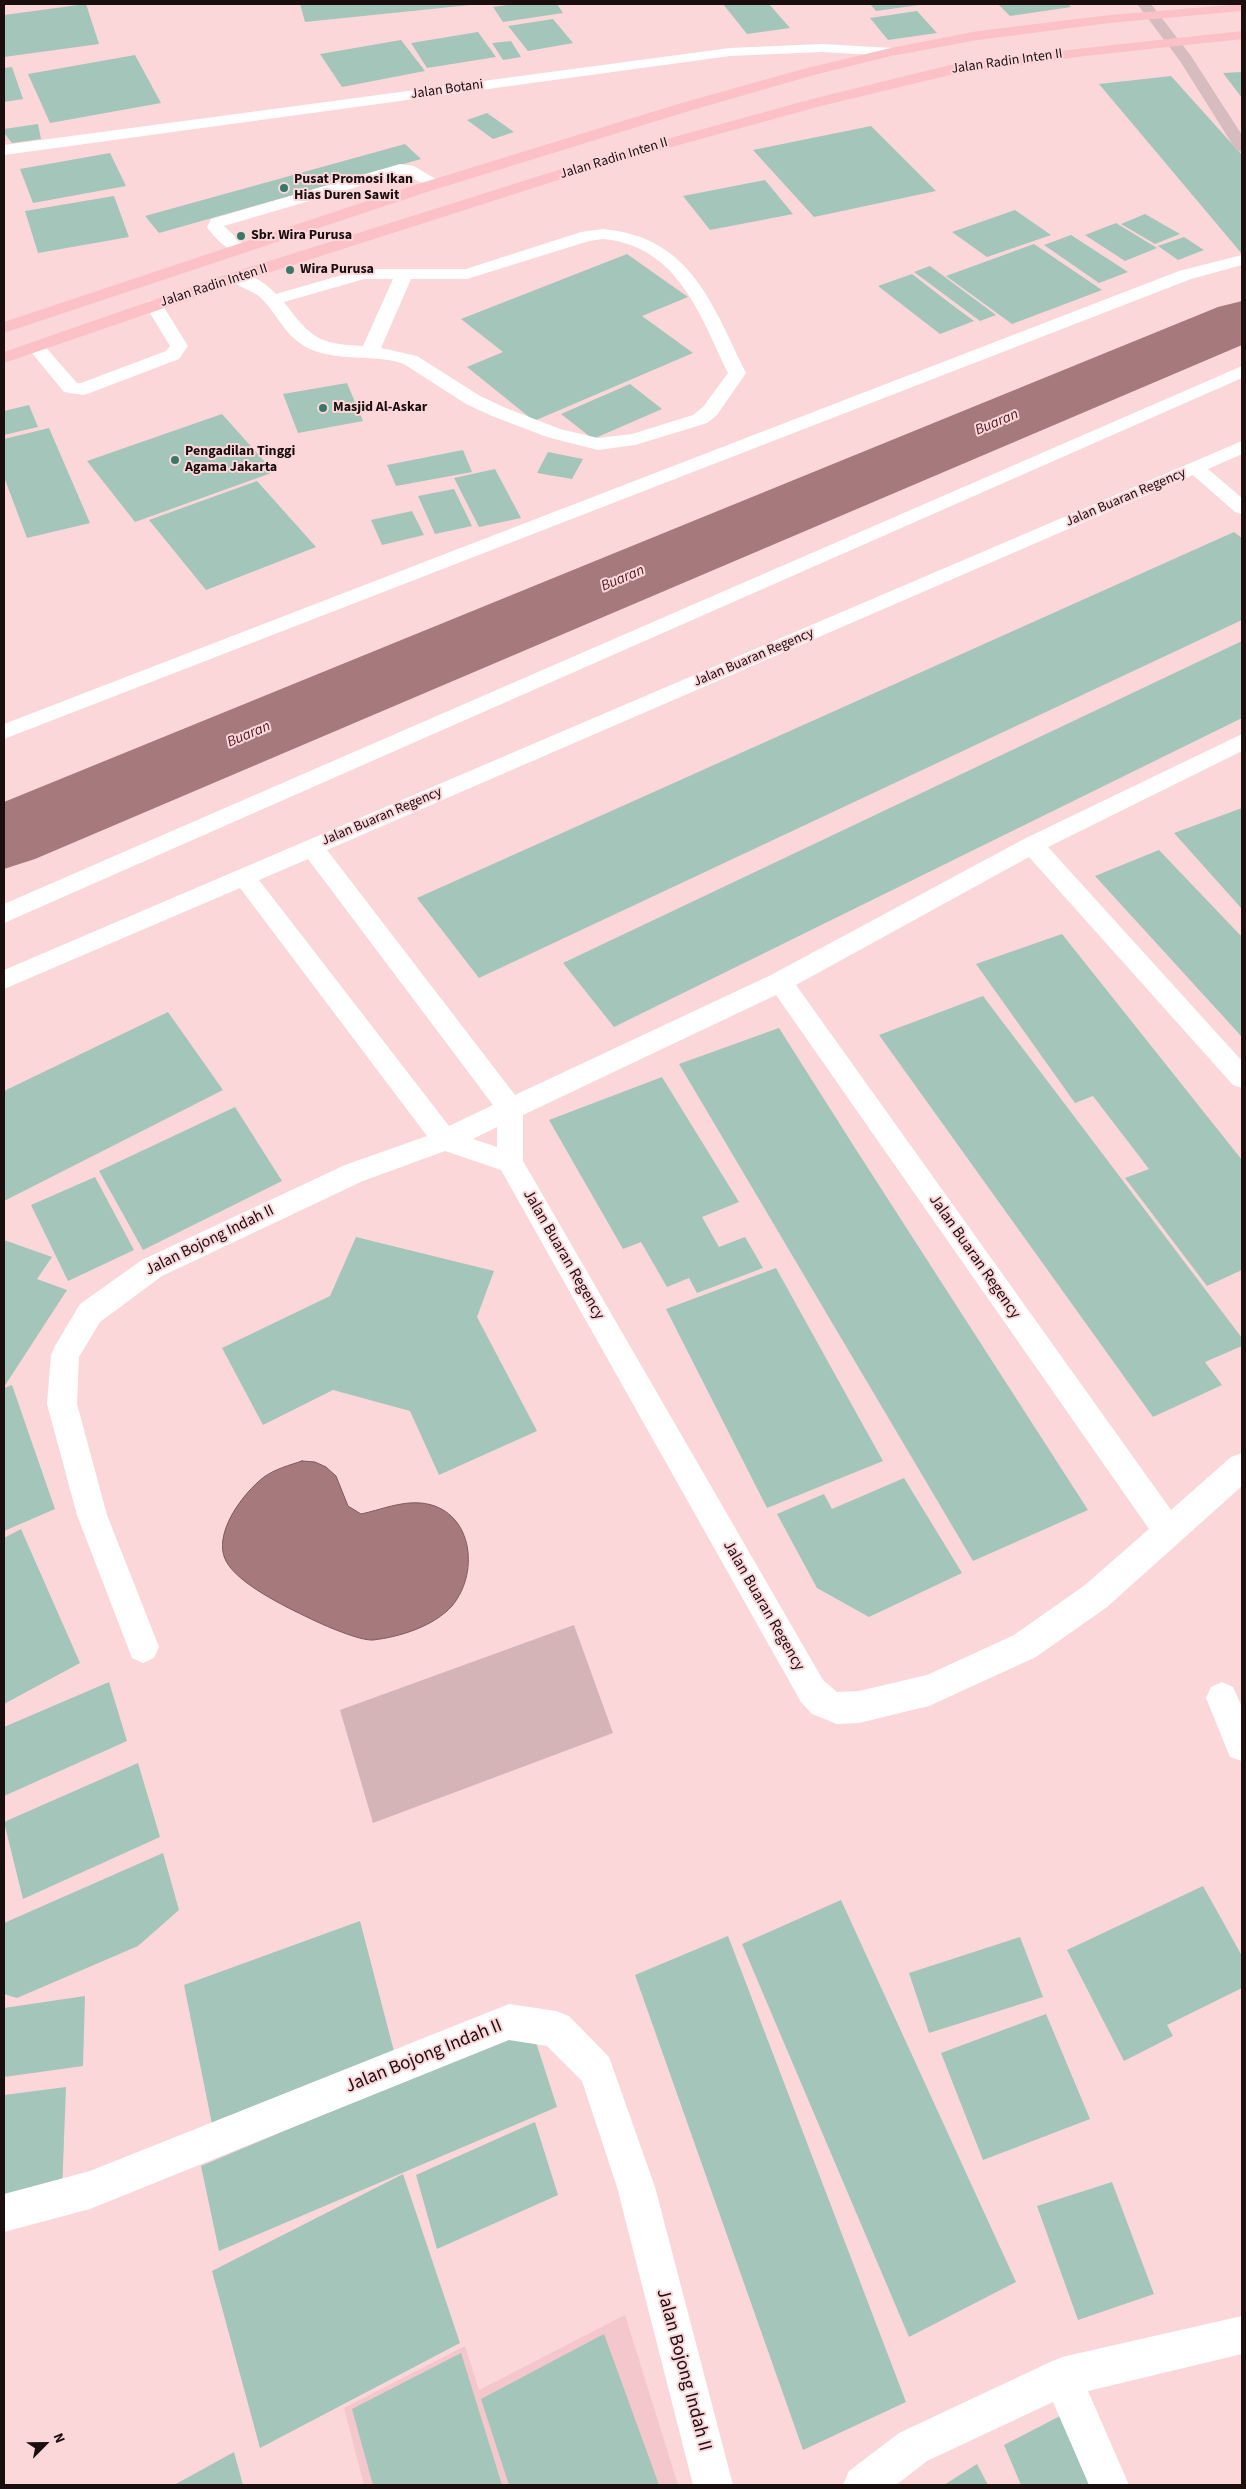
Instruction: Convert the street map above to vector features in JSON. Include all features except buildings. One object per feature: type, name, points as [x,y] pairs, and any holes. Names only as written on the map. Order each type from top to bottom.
[{"type":"main road","name":"Jalan Radin Inten II","points":[[4,328],[434,183],[626,125],[824,69],[892,52],[1148,9],[1242,7]]},
{"type":"main road","name":"Jalan Radin Inten II","points":[[4,358],[237,277],[593,164],[738,123],[899,81],[950,70],[1007,61],[1242,35]]},
{"type":"street","points":[[1148,9],[1174,42],[1242,147]]},
{"type":"street","name":"Jalan Botani","points":[[4,150],[730,52],[822,48],[892,52]]},
{"type":"street","points":[[239,248],[215,227],[218,223],[400,169],[408,169],[434,183]]},
{"type":"street","points":[[237,277],[265,292],[300,336],[309,341],[345,350],[370,351],[403,357],[474,401],[556,433],[596,444],[615,443],[700,419],[710,411],[737,374],[696,289],[689,280],[648,246],[632,238],[595,234],[467,274],[363,274],[273,300]]},
{"type":"street","points":[[4,732],[1185,275],[1242,260]]},
{"type":"street","points":[[370,351],[404,275]]},
{"type":"street","points":[[36,347],[72,388],[83,389],[173,355],[179,346],[154,305]]},
{"type":"street","points":[[4,914],[1242,371]]},
{"type":"street","name":"Jalan Buaran Regency","points":[[4,980],[1242,447]]},
{"type":"street","name":"Jalan Buaran Regency","points":[[1196,468],[1242,508]]},
{"type":"street","points":[[444,1140],[780,982],[1032,845],[1239,749]]},
{"type":"street","points":[[1032,845],[1242,1078]]},
{"type":"street","name":"Jalan Buaran Regency","points":[[312,847],[510,1108],[510,1162],[812,1691],[823,1703],[837,1708],[859,1708],[929,1690],[1025,1646],[1096,1596],[1242,1467]]},
{"type":"street","points":[[244,877],[444,1140],[510,1162]]},
{"type":"street","name":"Jalan Buaran Regency","points":[[780,982],[1169,1532]]},
{"type":"street","name":"Jalan Bojong Indah II","points":[[143,1647],[92,1515],[62,1404],[65,1355],[85,1321],[90,1313],[152,1268],[354,1174],[444,1140]]},
{"type":"street","points":[[1222,1698],[1242,1744]]},
{"type":"street","name":"Jalan Bojong Indah II","points":[[4,2213],[90,2190],[509,2022],[556,2029],[596,2070],[636,2187],[713,2485]]},
{"type":"street","points":[[863,2485],[913,2447],[1062,2377],[1242,2335]]},
{"type":"street","points":[[1062,2377],[1109,2485]]},
{"type":"shaded area","points":[[302,1461],[315,1462],[326,1467],[336,1476],[348,1506],[361,1514],[398,1505],[421,1503],[438,1507],[451,1516],[461,1529],[466,1543],[468,1559],[467,1576],[461,1592],[445,1613],[426,1625],[405,1633],[367,1640],[323,1625],[299,1613],[263,1594],[232,1570],[226,1561],[223,1539],[226,1527],[239,1503],[268,1474]]},
{"type":"shaded area","points":[[574,1625],[613,1733],[373,1823],[340,1710]]},
{"type":"shaded area","points":[[625,2315],[678,2485],[364,2485],[344,2408],[465,2346],[479,2390]]},
{"type":"waterway","name":"Buaran","points":[[4,837],[1242,321]]},
{"type":"place","name":"Pusat Promosi Ikan Hias Duren Sawit","points":[[284,188]]},
{"type":"place","name":"Sbr. Wira Purusa","points":[[241,236]]},
{"type":"place","name":"Wira Purusa","points":[[290,270]]},
{"type":"place","name":"Masjid Al-Askar","points":[[323,408]]},
{"type":"place","name":"Pengadilan Tinggi Agama Jakarta","points":[[175,460]]}]
